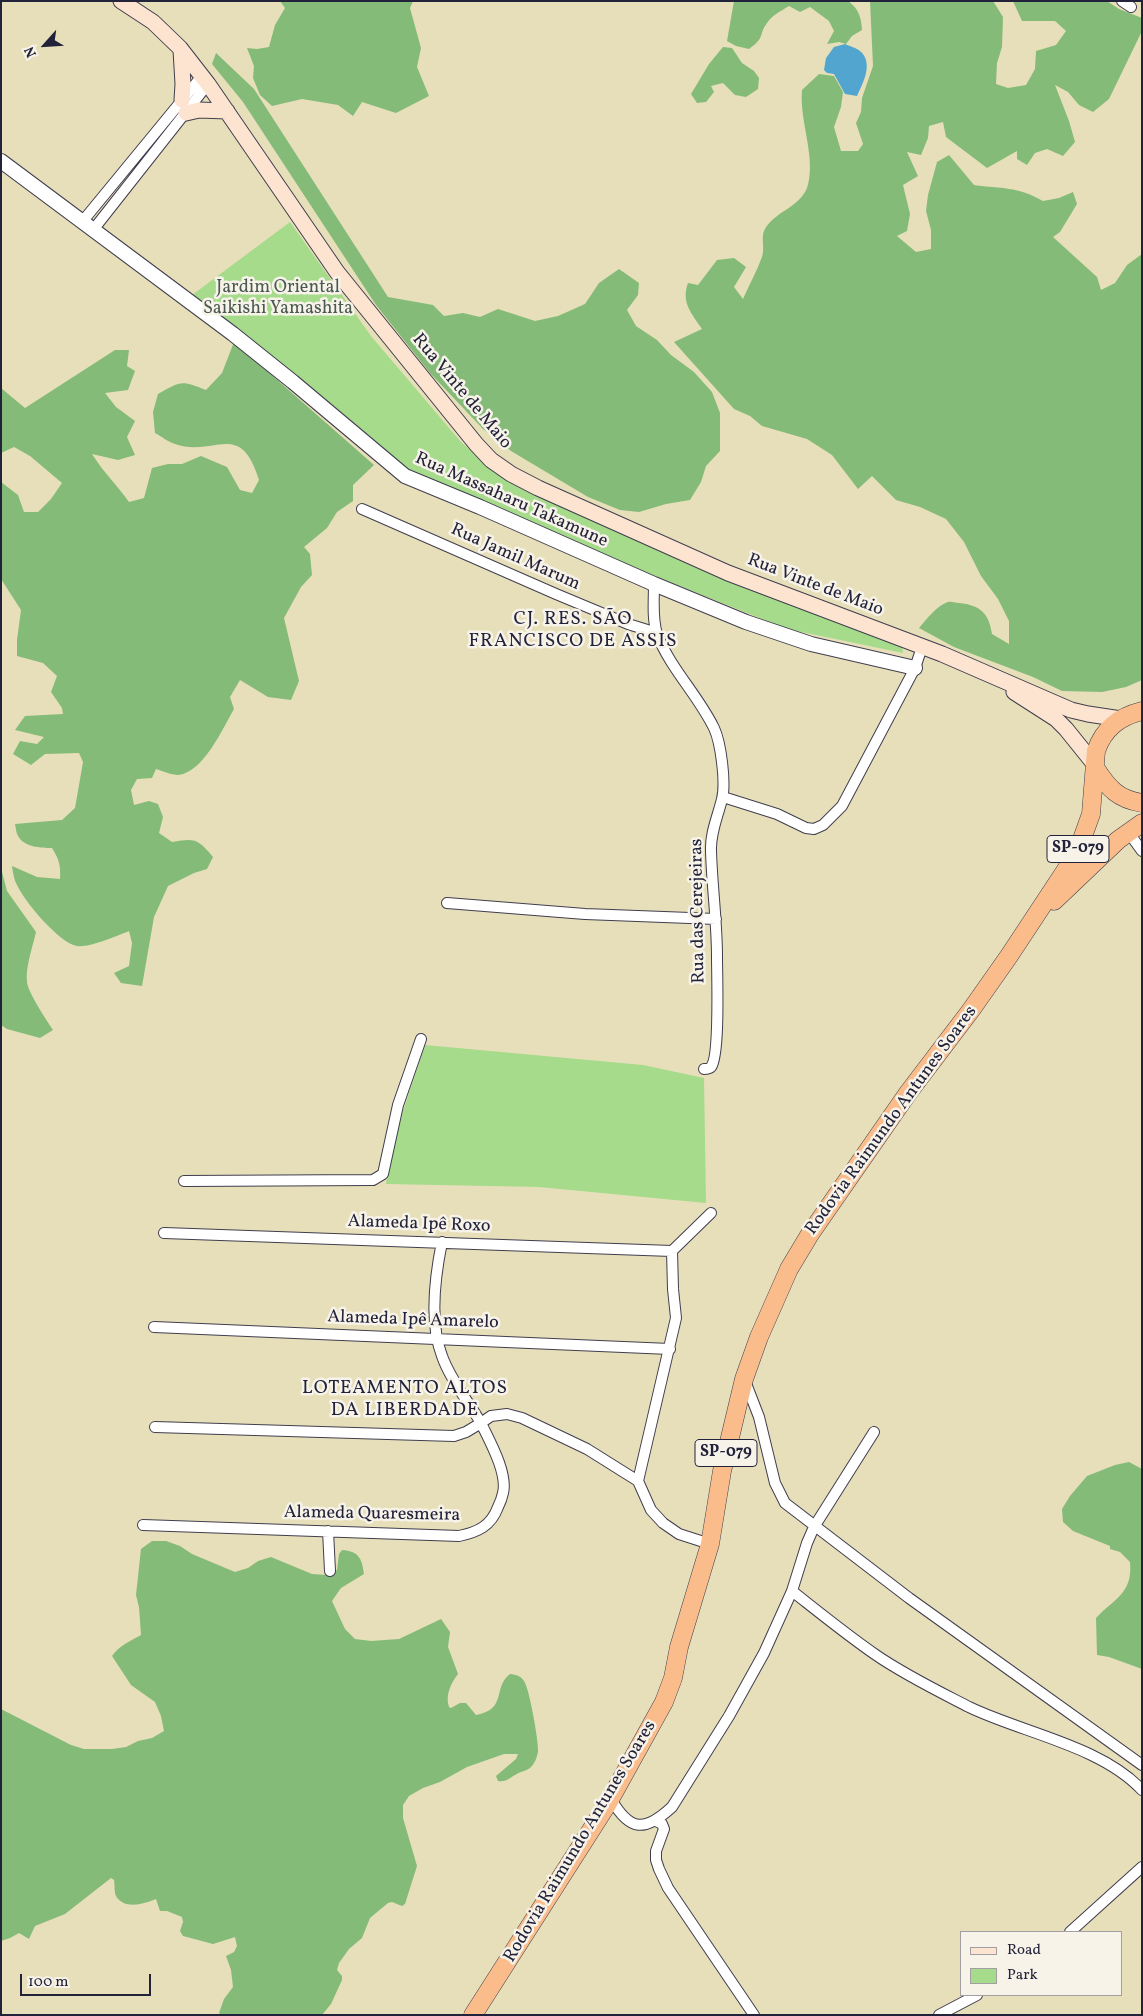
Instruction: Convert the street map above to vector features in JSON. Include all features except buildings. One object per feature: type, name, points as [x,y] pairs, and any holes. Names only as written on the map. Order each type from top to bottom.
[{"type":"highway","name":"SP-079","points":[[1035,918],[1082,840],[1091,814],[1099,742],[1109,728],[1133,715]]},
{"type":"highway","points":[[1095,767],[1103,780],[1117,795],[1124,800],[1142,803]]},
{"type":"highway","name":"SP-079","points":[[1035,918],[1090,865],[1135,828]]},
{"type":"highway","name":"Rodovia Raimundo Antunes Soares","points":[[473,2015],[611,1799],[664,1702],[673,1678],[679,1647],[710,1544],[722,1471],[744,1379],[779,1292],[810,1234],[908,1093],[972,1010],[1035,918]]},
{"type":"main road","name":"Rua Vinte de Maio","points":[[121,1],[153,22],[180,48],[205,80],[337,272],[428,387],[491,460],[511,474],[538,488],[728,573],[922,647],[1071,710],[1088,714],[1133,715]]},
{"type":"main road","points":[[180,48],[184,84],[184,107],[227,112]]},
{"type":"main road","name":"Rua Vinte de Maio","points":[[986,673],[1056,719],[1095,767]]},
{"type":"street","points":[[88,226],[205,80]]},
{"type":"street","name":"Rua Massaharu Takamune","points":[[1,162],[233,334],[294,382],[405,476],[746,622],[793,639],[915,668]]},
{"type":"street","name":"Rua Jamil Marum","points":[[362,509],[556,594],[628,624],[657,633]]},
{"type":"street","name":"Rua das Cerejeiras","points":[[654,584],[657,633],[714,729],[719,749],[723,797],[713,829],[710,849],[716,919],[716,1040],[712,1064],[708,1069],[704,1069]]},
{"type":"street","points":[[723,797],[777,814],[806,828],[814,829],[823,825],[842,806],[915,668],[922,647]]},
{"type":"street","points":[[1135,828],[1142,851]]},
{"type":"street","points":[[447,904],[585,914],[716,919]]},
{"type":"street","points":[[184,1180],[373,1180],[378,1178],[383,1174],[398,1105],[421,1039]]},
{"type":"street","points":[[638,1481],[676,1318],[672,1251],[712,1213]]},
{"type":"street","name":"Alameda Ipê Roxo","points":[[164,1233],[672,1251]]},
{"type":"street","name":"Alameda Quaresmeira","points":[[144,1525],[459,1536],[483,1529],[493,1518],[504,1491],[502,1476],[481,1423],[442,1356],[435,1316],[436,1275],[442,1242]]},
{"type":"street","name":"Alameda Ipê Amarelo","points":[[154,1327],[670,1349]]},
{"type":"street","points":[[744,1379],[759,1417],[779,1495],[785,1503],[909,1598],[1142,1765]]},
{"type":"street","points":[[155,1427],[454,1436],[466,1432],[491,1416],[507,1414],[522,1418],[587,1449],[638,1481],[651,1510],[663,1523],[679,1534],[710,1544]]},
{"type":"street","points":[[611,1799],[625,1818],[636,1825],[648,1825],[656,1821],[672,1807],[729,1716],[764,1653],[792,1591],[814,1526],[874,1432]]},
{"type":"street","points":[[328,1531],[330,1571]]},
{"type":"street","points":[[792,1591],[841,1630],[878,1656],[928,1686],[971,1708],[1108,1762],[1134,1781],[1142,1790]]},
{"type":"street","points":[[656,1821],[662,1824],[664,1829],[656,1851],[656,1860],[665,1882],[754,2015]]},
{"type":"street","points":[[1071,1931],[1142,1866]]},
{"type":"street","points":[[939,2015],[975,1996]]},
{"type":"green space","points":[[280,1],[413,1],[410,8],[421,48],[417,67],[429,96],[396,113],[362,102],[353,116],[338,105],[302,99],[272,106],[260,95],[253,78],[254,66],[247,48],[269,47],[275,25],[285,8]]},
{"type":"green space","points":[[734,1],[848,1],[859,14],[862,30],[852,36],[846,44],[839,42],[827,44],[834,31],[829,21],[810,7],[800,12],[789,6],[769,20],[764,27],[760,39],[749,49],[736,46],[727,41]]},
{"type":"green space","points":[[870,1],[993,1],[1003,17],[1002,47],[997,63],[996,84],[1008,88],[1026,85],[1035,69],[1036,51],[1056,45],[1066,31],[1055,21],[1022,21],[1013,1],[1107,1],[1119,9],[1142,18],[1142,31],[1109,99],[1093,112],[1079,105],[1068,92],[1055,85],[1075,142],[1063,156],[1047,149],[1035,153],[1027,165],[1017,159],[1017,151],[987,168],[946,137],[943,122],[929,126],[928,138],[921,155],[907,152],[918,176],[903,185],[910,214],[907,231],[897,236],[916,252],[931,249],[931,230],[926,211],[928,195],[937,162],[949,155],[974,185],[1017,190],[1043,201],[1059,198],[1073,192],[1077,204],[1060,232],[1053,237],[1097,277],[1101,290],[1115,283],[1127,265],[1142,254],[1142,680],[1126,687],[1102,692],[1062,691],[1033,677],[954,647],[919,628],[932,613],[948,602],[967,604],[983,612],[989,621],[992,634],[1009,644],[1009,621],[998,599],[981,576],[964,542],[946,519],[920,507],[896,500],[872,476],[858,489],[832,455],[807,439],[762,426],[750,416],[734,409],[674,342],[702,329],[686,302],[688,283],[698,285],[717,260],[734,258],[746,267],[734,287],[743,299],[762,257],[764,231],[773,219],[803,195],[807,188],[810,177],[810,165],[803,114],[802,90],[819,74],[834,76],[843,92],[841,107],[834,127],[841,151],[858,151],[863,144],[856,123],[861,112],[862,98],[873,66]]},
{"type":"green space","points":[[723,47],[732,48],[742,63],[754,71],[759,78],[758,89],[746,97],[735,95],[723,83],[711,86],[714,92],[706,102],[697,103],[691,94],[709,64]]},
{"type":"green space","points":[[216,53],[254,89],[388,297],[433,305],[444,316],[463,313],[480,317],[498,309],[535,321],[558,316],[585,304],[599,283],[619,269],[639,283],[638,295],[627,310],[636,326],[657,340],[671,355],[694,372],[712,392],[720,413],[720,451],[706,466],[701,482],[690,500],[666,504],[639,512],[620,510],[588,497],[511,451],[483,429],[430,373],[376,305],[243,102],[212,64]]},
{"type":"green space","name":"Jardim Oriental Saikishi Yamashita","points":[[290,222],[371,336],[461,442],[508,482],[902,645],[903,653],[787,629],[406,476],[188,298]]},
{"type":"green space","points":[[234,342],[374,465],[353,485],[353,501],[337,512],[327,528],[304,547],[310,554],[312,575],[301,587],[284,618],[299,681],[291,700],[268,697],[240,680],[230,697],[234,709],[218,738],[196,767],[178,775],[156,769],[152,778],[137,779],[131,790],[134,805],[149,801],[158,804],[163,817],[159,833],[172,842],[196,841],[204,846],[213,857],[207,869],[194,873],[168,886],[154,917],[142,986],[121,983],[114,973],[129,966],[132,943],[129,931],[88,945],[77,946],[70,943],[52,930],[34,911],[21,892],[13,874],[12,866],[37,877],[60,879],[59,863],[52,848],[24,843],[17,835],[15,824],[62,820],[75,808],[83,762],[79,753],[45,754],[31,765],[13,754],[20,741],[37,744],[44,737],[15,730],[25,716],[63,714],[62,708],[51,692],[57,676],[43,663],[17,656],[21,610],[1,579],[1,482],[18,495],[24,512],[38,512],[51,499],[62,483],[30,456],[14,447],[1,453],[1,388],[25,408],[115,350],[129,350],[127,366],[135,371],[128,390],[105,393],[116,407],[135,421],[127,437],[135,455],[118,460],[92,454],[129,502],[144,498],[152,468],[168,464],[182,464],[201,456],[227,467],[240,490],[252,493],[259,480],[252,461],[243,450],[234,445],[224,444],[189,447],[172,443],[155,433],[153,412],[158,394],[181,383],[206,390],[222,373]]},
{"type":"green space","points":[[1,868],[7,891],[36,932],[28,964],[27,982],[34,999],[53,1030],[40,1038],[7,1029],[1,1025]]},
{"type":"green space","points":[[425,1045],[643,1065],[704,1078],[706,1203],[539,1187],[386,1184],[393,1141]]},
{"type":"green space","points":[[1129,1462],[1142,1469],[1142,1669],[1109,1657],[1097,1655],[1096,1618],[1126,1588],[1129,1581],[1130,1562],[1120,1552],[1110,1549],[1110,1546],[1073,1531],[1063,1522],[1062,1509],[1087,1476],[1115,1465]]},
{"type":"green space","points":[[152,1541],[166,1541],[180,1546],[192,1554],[235,1572],[271,1557],[312,1574],[327,1575],[337,1570],[339,1554],[342,1550],[353,1552],[361,1561],[364,1574],[341,1588],[332,1601],[345,1629],[355,1639],[371,1641],[399,1639],[441,1619],[450,1632],[448,1647],[458,1674],[449,1689],[449,1707],[466,1703],[476,1715],[492,1708],[496,1703],[502,1685],[510,1674],[521,1678],[526,1685],[538,1747],[534,1763],[528,1769],[507,1780],[498,1781],[496,1776],[516,1759],[518,1754],[504,1754],[467,1767],[409,1796],[403,1805],[403,1818],[417,1866],[405,1904],[402,1906],[392,1902],[388,1903],[370,1918],[362,1938],[349,1949],[339,1963],[337,1970],[342,1976],[342,1980],[331,2004],[322,2015],[221,2015],[219,2013],[224,1999],[233,1987],[231,1970],[226,1956],[234,1952],[237,1946],[235,1937],[213,1944],[183,1936],[180,1931],[183,1922],[182,1917],[167,1911],[160,1911],[156,1899],[134,1905],[124,1903],[116,1896],[114,1880],[111,1878],[65,1914],[35,1926],[29,1939],[19,1933],[1,1941],[1,1709],[71,1745],[84,1749],[126,1747],[138,1741],[152,1738],[164,1731],[161,1716],[155,1702],[131,1685],[112,1656],[121,1647],[141,1635],[136,1595],[141,1549]]},
{"type":"water","points":[[845,44],[860,51],[866,61],[866,73],[857,96],[845,94],[834,74],[827,73],[824,70],[826,58],[834,47]]},
{"type":"district","name":"CJ. RES. SÃO FRANCISCO DE ASSIS","points":[[573,632]]},
{"type":"district","name":"LOTEAMENTO ALTOS DA LIBERDADE","points":[[405,1401]]}]
